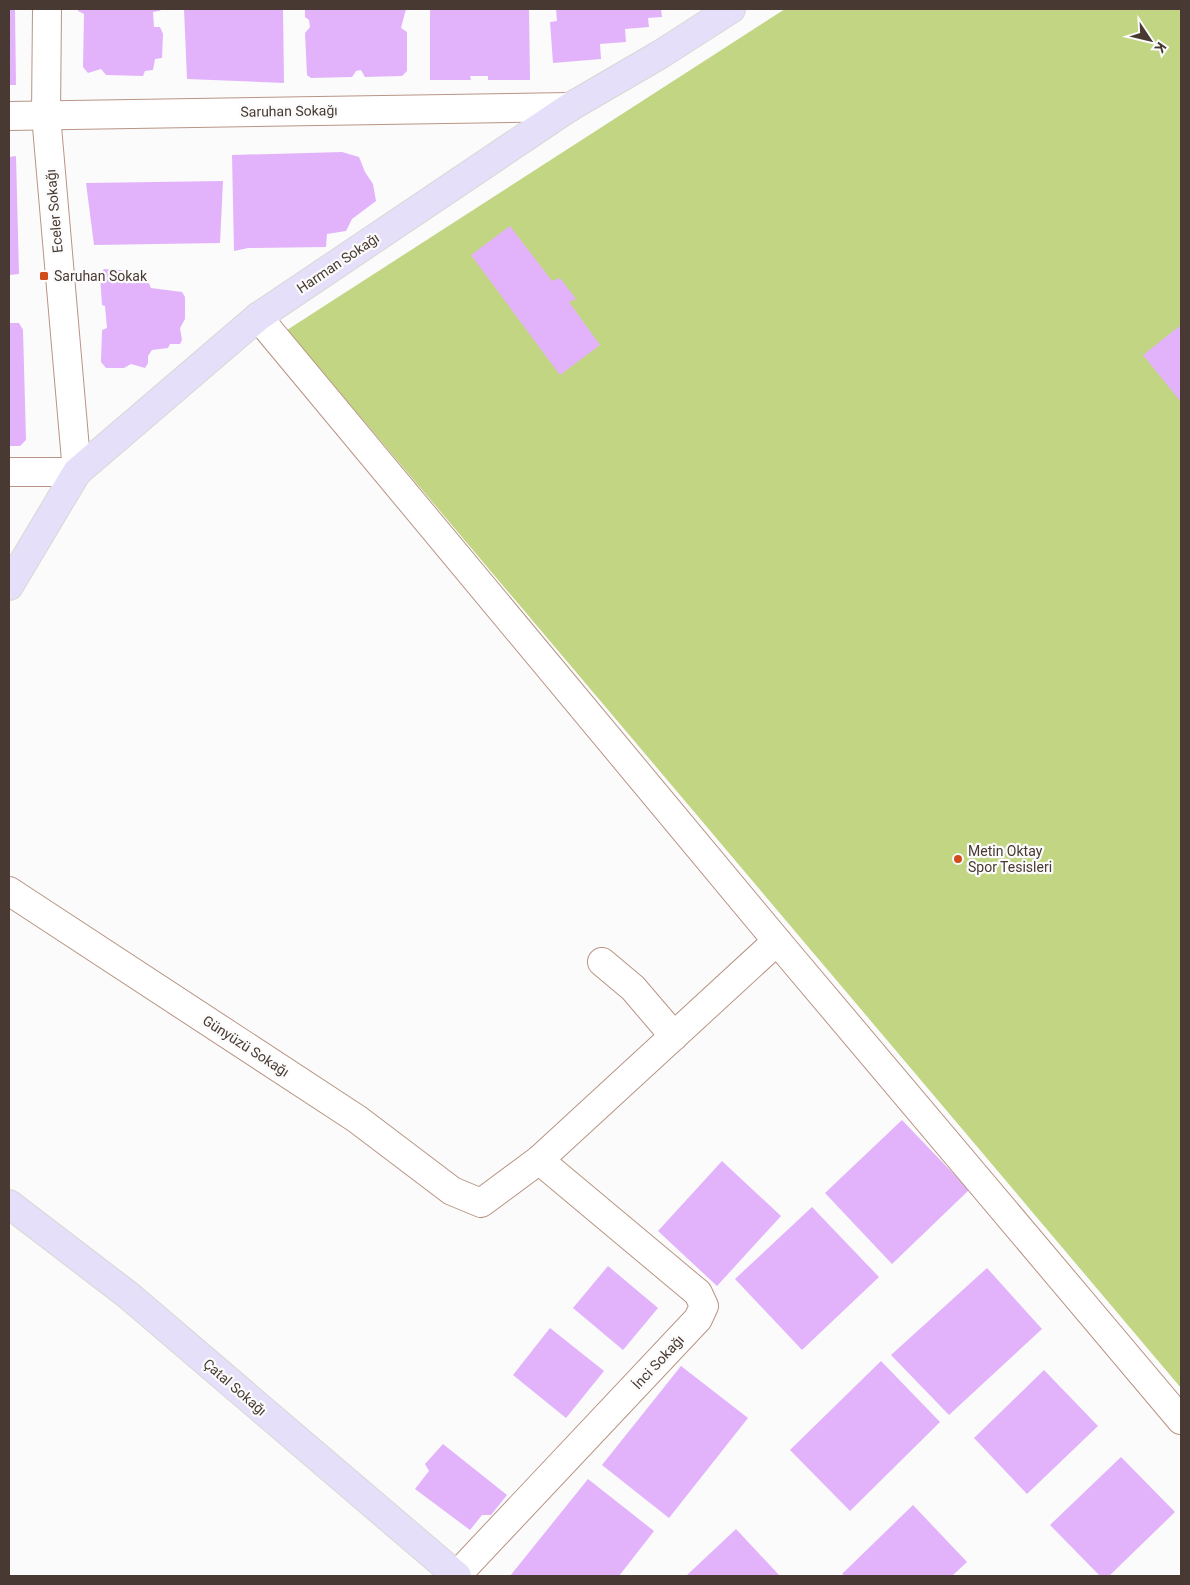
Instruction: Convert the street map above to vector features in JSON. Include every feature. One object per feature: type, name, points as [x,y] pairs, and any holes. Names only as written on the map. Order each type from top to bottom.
[{"type":"main road","name":"Harman Sokağı","points":[[9,586],[77,472],[258,317],[570,107],[661,54],[731,9]]},
{"type":"main road","name":"Çatal Sokağı","points":[[9,1204],[128,1295],[457,1576]]},
{"type":"street","name":"Eceler Sokağı","points":[[47,9],[46,115],[77,472]]},
{"type":"street","name":"Saruhan Sokağı","points":[[9,116],[570,107]]},
{"type":"street","points":[[258,317],[777,941],[1181,1420]]},
{"type":"street","points":[[9,472],[77,472]]},
{"type":"street","name":"Günyüzü Sokağı","points":[[9,892],[356,1119],[452,1191],[481,1203],[539,1160]]},
{"type":"street","points":[[539,1160],[777,941]]},
{"type":"street","points":[[602,962],[633,988],[674,1036]]},
{"type":"street","name":"İnci Sokağı","points":[[457,1576],[698,1319],[704,1306],[698,1293],[539,1160]]},
{"type":"green space","name":"Metin Oktay Spor Tesisleri","points":[[785,9],[1181,9],[1181,1388],[287,330]]},
{"type":"building","points":[[9,9],[15,9],[16,85],[9,85]]},
{"type":"building","points":[[79,9],[163,9],[153,12],[154,27],[160,27],[163,34],[162,58],[155,59],[153,70],[145,71],[143,76],[106,75],[101,69],[88,73],[83,67],[84,14],[78,11]]},
{"type":"building","points":[[184,9],[283,9],[284,83],[187,79]]},
{"type":"building","points":[[305,9],[406,9],[401,28],[407,32],[407,71],[402,76],[365,77],[361,70],[356,71],[352,77],[311,78],[307,75],[305,33],[310,27],[309,20],[305,17]]},
{"type":"building","points":[[430,9],[529,9],[530,80],[488,80],[488,76],[470,76],[471,80],[430,80]]},
{"type":"building","points":[[556,9],[661,9],[662,17],[648,18],[649,27],[625,29],[626,42],[600,44],[601,59],[553,63],[550,22],[557,21]]},
{"type":"building","points":[[342,152],[359,157],[365,172],[373,184],[376,201],[352,219],[346,231],[327,234],[326,247],[248,248],[234,251],[232,155]]},
{"type":"building","points":[[16,156],[19,274],[9,275],[9,157]]},
{"type":"building","points":[[223,181],[220,243],[94,245],[86,183]]},
{"type":"building","points":[[510,226],[552,281],[560,278],[576,299],[569,302],[600,345],[560,375],[471,255]]},
{"type":"building","points":[[104,269],[145,275],[151,288],[182,292],[185,297],[185,319],[180,328],[182,340],[180,344],[170,344],[168,348],[152,350],[148,356],[148,363],[145,368],[131,364],[124,368],[106,368],[101,362],[102,330],[107,328],[105,306],[102,305],[100,275]]},
{"type":"building","points":[[9,323],[19,323],[23,330],[26,440],[20,446],[9,446]]},
{"type":"building","points":[[1181,325],[1181,402],[1143,355]]},
{"type":"building","points":[[902,1120],[969,1190],[892,1264],[825,1193]]},
{"type":"building","points":[[722,1161],[781,1216],[717,1286],[658,1231]]},
{"type":"building","points":[[812,1207],[879,1277],[802,1350],[735,1279]]},
{"type":"building","points":[[608,1266],[658,1308],[623,1350],[573,1308]]},
{"type":"building","points":[[987,1268],[1042,1329],[949,1415],[891,1355]]},
{"type":"building","points":[[550,1328],[604,1371],[566,1418],[513,1375]]},
{"type":"building","points":[[881,1361],[940,1422],[850,1511],[790,1450]]},
{"type":"building","points":[[681,1366],[748,1418],[669,1518],[602,1465]]},
{"type":"building","points":[[1044,1370],[1098,1426],[1027,1494],[974,1438]]},
{"type":"building","points":[[443,1444],[507,1495],[491,1515],[482,1515],[470,1530],[415,1489],[429,1471],[425,1464]]},
{"type":"building","points":[[1121,1457],[1175,1512],[1109,1576],[1100,1576],[1050,1525]]},
{"type":"building","points":[[588,1479],[654,1531],[619,1576],[510,1576]]},
{"type":"building","points":[[913,1505],[967,1562],[952,1576],[845,1576],[842,1574]]},
{"type":"building","points":[[736,1529],[780,1576],[686,1576]]},
{"type":"place","name":"Saruhan Sokak","points":[[44,276]]},
{"type":"place","name":"Metin Oktay Spor Tesisleri","points":[[958,859]]}]
